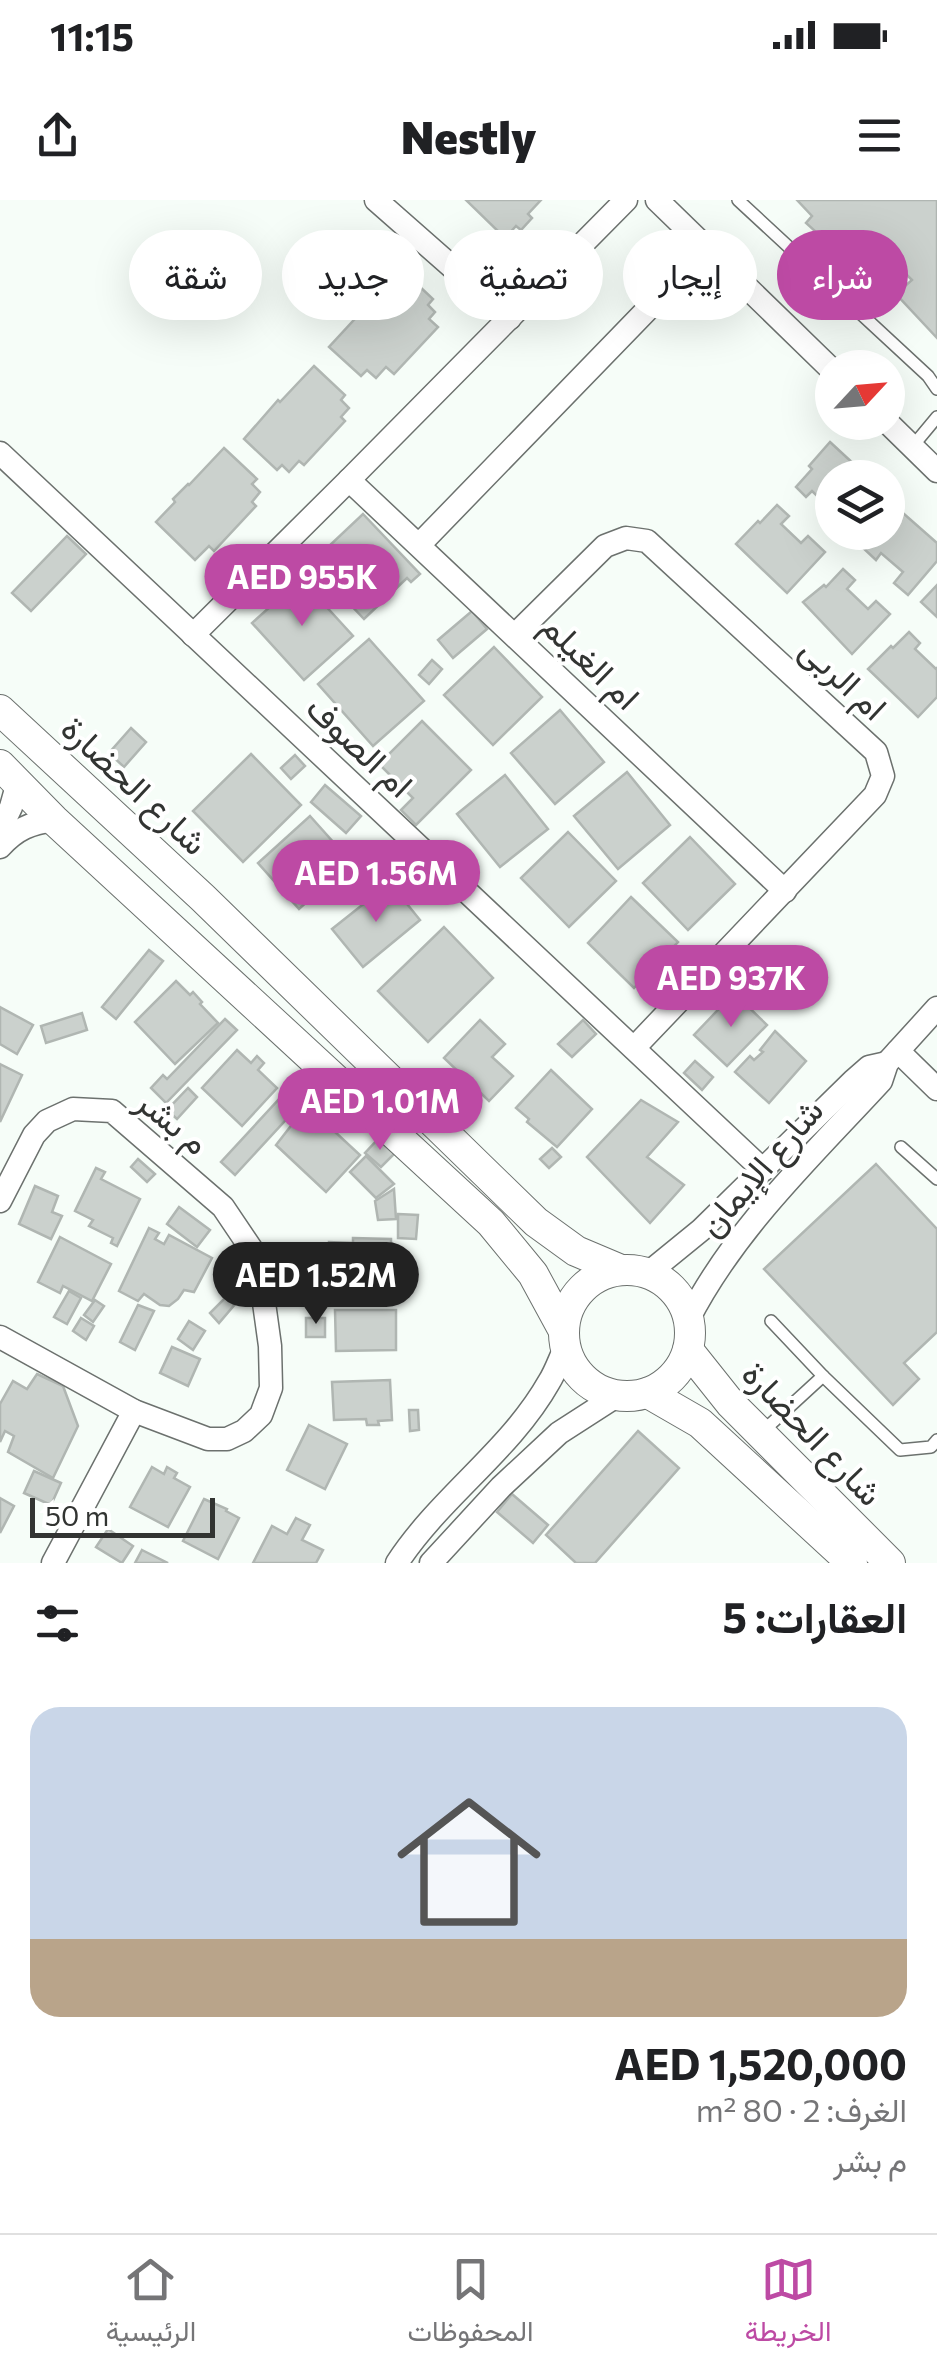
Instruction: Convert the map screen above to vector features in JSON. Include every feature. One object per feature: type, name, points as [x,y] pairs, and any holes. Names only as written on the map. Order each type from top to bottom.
[{"type":"street","points":[[376,200],[444,260]]},
{"type":"street","points":[[597,230],[626,200]]},
{"type":"street","points":[[657,200],[688,230]]},
{"type":"street","points":[[757,297],[815,353]]},
{"type":"street","points":[[193,635],[508,320]]},
{"type":"street","points":[[419,545],[637,320]]},
{"type":"street","points":[[905,440],[937,471]]},
{"type":"street","name":"ام الصوف","points":[[0,452],[763,1170]]},
{"type":"street","name":"ام الغيلم","points":[[349,480],[786,891]]},
{"type":"street","name":"ام الربى","points":[[516,635],[605,546],[626,538],[646,541],[876,752],[882,776],[874,795],[634,1048]]},
{"type":"street","name":"شارع الحضارة","points":[[0,710],[203,898],[536,1222],[576,1251],[634,1272]]},
{"type":"street","points":[[9,773],[54,820],[491,1223],[533,1274],[579,1373],[590,1384],[633,1394]]},
{"type":"street","points":[[0,830],[11,808],[9,773]]},
{"type":"street","points":[[0,847],[22,828],[54,820]]},
{"type":"street","name":"شارع الإيمان","points":[[688,1335],[703,1290],[738,1239],[882,1081],[892,1057],[937,1008]]},
{"type":"street","points":[[892,1057],[937,1090]]},
{"type":"street","name":"شارع الإيمان","points":[[634,1272],[701,1230],[861,1074],[892,1057]]},
{"type":"street","name":"م بشر","points":[[0,1200],[34,1135],[47,1122],[73,1108],[112,1111],[223,1207],[252,1250],[259,1267],[270,1346],[271,1388],[261,1415],[244,1431],[227,1439],[208,1439],[134,1411],[0,1337]]},
{"type":"street","points":[[397,1563],[550,1382],[565,1339],[566,1316],[581,1290],[606,1274],[634,1272],[662,1281],[674,1291],[683,1305],[688,1335],[682,1364],[673,1376],[661,1386],[633,1394],[559,1433],[502,1486],[430,1563]]},
{"type":"street","name":"شارع الحضارة","points":[[688,1335],[731,1404],[890,1563]]},
{"type":"street","name":"شارع الحضارة","points":[[633,1394],[700,1423],[852,1563]]},
{"type":"street","points":[[53,1563],[134,1411]]},
{"type":"lane","points":[[738,200],[937,388]]},
{"type":"lane","points":[[912,447],[937,417]]},
{"type":"lane","points":[[900,1147],[937,1179]]},
{"type":"lane","points":[[771,1321],[900,1450],[930,1447],[937,1440]]},
{"type":"lane","points":[[762,1433],[823,1376]]},
{"type":"building","points":[[466,200],[541,200],[528,214],[532,218],[521,230],[516,226],[512,230],[497,230]]},
{"type":"building","points":[[797,200],[937,200],[937,338],[908,307],[908,284],[912,280],[908,276],[908,230],[814,230],[806,223],[812,216]]},
{"type":"building","points":[[424,291],[433,299],[428,305],[435,312],[429,319],[438,327],[394,374],[386,367],[376,378],[367,370],[361,376],[329,347],[354,320],[424,320]]},
{"type":"building","points":[[314,366],[345,395],[341,400],[349,408],[341,417],[345,421],[304,465],[299,461],[289,472],[282,465],[277,470],[244,439]]},
{"type":"building","points":[[830,442],[850,460],[815,460],[815,494],[812,491],[806,497],[796,487],[812,469],[809,466]]},
{"type":"building","points":[[224,448],[257,479],[252,484],[260,492],[252,502],[256,506],[214,551],[209,546],[195,560],[156,522],[175,502],[173,499]]},
{"type":"building","points":[[777,505],[789,516],[781,524],[801,543],[808,536],[815,543],[815,550],[825,552],[787,593],[736,544]]},
{"type":"building","points":[[363,514],[420,574],[411,582],[407,578],[364,619],[311,563]]},
{"type":"building","points":[[905,515],[937,543],[937,561],[908,595],[894,583],[903,572],[881,553],[876,560],[865,550],[905,550]]},
{"type":"building","points":[[67,536],[86,554],[31,611],[12,593]]},
{"type":"building","points":[[843,569],[855,580],[847,589],[868,609],[876,601],[890,614],[852,654],[803,602],[826,587]]},
{"type":"building","points":[[301,579],[353,636],[304,680],[252,623]]},
{"type":"building","points":[[937,585],[937,617],[921,602]]},
{"type":"building","points":[[472,611],[487,629],[453,658],[438,640]]},
{"type":"building","points":[[909,632],[920,643],[915,649],[937,668],[937,697],[918,717],[868,669]]},
{"type":"building","points":[[369,639],[424,701],[373,746],[318,684]]},
{"type":"building","points":[[494,647],[542,697],[493,745],[444,695]]},
{"type":"building","points":[[432,660],[442,669],[429,684],[419,675]]},
{"type":"building","points":[[560,710],[604,762],[555,804],[511,753]]},
{"type":"building","points":[[422,721],[471,770],[416,825],[401,810],[413,798],[379,764]]},
{"type":"building","points":[[131,728],[146,742],[124,767],[109,753]]},
{"type":"building","points":[[251,754],[301,805],[243,862],[193,811]]},
{"type":"building","points":[[295,755],[305,766],[291,779],[281,768]]},
{"type":"building","points":[[627,772],[670,825],[618,869],[574,816]]},
{"type":"building","points":[[505,775],[548,829],[500,867],[457,814]]},
{"type":"building","points":[[325,785],[361,816],[346,833],[311,802]]},
{"type":"building","points":[[310,816],[351,862],[299,909],[258,863]]},
{"type":"building","points":[[568,832],[616,881],[569,927],[521,878]]},
{"type":"building","points":[[690,837],[735,884],[688,930],[643,883]]},
{"type":"building","points":[[388,846],[402,859],[384,877],[370,864]]},
{"type":"building","points":[[390,883],[420,920],[363,967],[332,929]]},
{"type":"building","points":[[631,897],[678,942],[634,988],[588,943]]},
{"type":"building","points":[[444,927],[493,978],[428,1042],[378,991]]},
{"type":"building","points":[[149,950],[163,961],[116,1019],[102,1007]]},
{"type":"building","points":[[176,981],[190,995],[193,992],[218,1023],[175,1064],[135,1022]]},
{"type":"building","points":[[734,993],[767,1025],[727,1066],[694,1035]]},
{"type":"building","points":[[0,1007],[33,1025],[17,1054],[0,1044]]},
{"type":"building","points":[[82,1013],[87,1030],[46,1043],[41,1026]]},
{"type":"building","points":[[225,1019],[237,1030],[166,1103],[151,1088],[163,1075],[167,1079]]},
{"type":"building","points":[[480,1020],[505,1044],[492,1057],[513,1076],[489,1101],[444,1058]]},
{"type":"building","points":[[583,1020],[596,1034],[572,1057],[558,1044]]},
{"type":"building","points":[[775,1031],[806,1061],[769,1103],[735,1072],[750,1056],[754,1060],[763,1052],[760,1050]]},
{"type":"building","points":[[237,1050],[251,1063],[257,1056],[264,1063],[258,1070],[277,1088],[242,1126],[202,1088]]},
{"type":"building","points":[[695,1061],[713,1077],[702,1090],[684,1073]]},
{"type":"building","points":[[0,1064],[22,1075],[0,1122]]},
{"type":"building","points":[[551,1070],[592,1109],[557,1147],[516,1108]]},
{"type":"building","points":[[292,1085],[306,1098],[235,1175],[221,1162]]},
{"type":"building","points":[[188,1088],[197,1097],[177,1119],[167,1110]]},
{"type":"building","points":[[641,1100],[678,1122],[647,1157],[684,1185],[650,1223],[587,1157]]},
{"type":"building","points":[[314,1106],[360,1155],[326,1192],[276,1145],[294,1122],[296,1125]]},
{"type":"building","points":[[379,1138],[395,1153],[381,1167],[365,1153]]},
{"type":"building","points":[[552,1148],[561,1157],[549,1168],[540,1159]]},
{"type":"building","points":[[366,1156],[394,1184],[376,1198],[350,1172]]},
{"type":"building","points":[[138,1159],[155,1174],[147,1182],[131,1167]]},
{"type":"building","points":[[876,1164],[937,1229],[937,1332],[904,1363],[919,1379],[893,1405],[764,1269]]},
{"type":"building","points":[[96,1168],[105,1172],[101,1179],[140,1199],[117,1246],[111,1243],[113,1238],[89,1226],[93,1220],[75,1211]]},
{"type":"building","points":[[35,1186],[58,1196],[52,1212],[62,1216],[51,1239],[19,1224]]},
{"type":"building","points":[[394,1189],[396,1219],[378,1220],[375,1201]]},
{"type":"building","points":[[179,1207],[210,1230],[197,1247],[167,1224]]},
{"type":"building","points":[[398,1214],[418,1215],[416,1239],[398,1238]]},
{"type":"building","points":[[149,1228],[159,1233],[155,1239],[164,1244],[169,1235],[212,1258],[194,1292],[184,1290],[169,1306],[144,1294],[138,1301],[119,1291]]},
{"type":"building","points":[[60,1237],[111,1264],[92,1301],[63,1286],[60,1293],[38,1282]]},
{"type":"building","points":[[353,1238],[391,1239],[391,1281],[328,1279],[329,1242],[353,1243]]},
{"type":"building","points":[[298,1259],[299,1292],[282,1293],[280,1260]]},
{"type":"building","points":[[354,1281],[354,1300],[311,1301],[310,1282]]},
{"type":"building","points":[[69,1291],[81,1298],[67,1324],[54,1317]]},
{"type":"building","points":[[230,1293],[236,1303],[219,1323],[210,1313]]},
{"type":"building","points":[[95,1300],[104,1306],[93,1322],[84,1315]]},
{"type":"building","points":[[138,1305],[154,1311],[135,1350],[120,1342]]},
{"type":"building","points":[[335,1310],[396,1310],[396,1350],[336,1351]]},
{"type":"building","points":[[81,1318],[94,1326],[86,1340],[73,1331]]},
{"type":"building","points":[[306,1318],[325,1318],[325,1337],[306,1337]]},
{"type":"building","points":[[189,1321],[205,1331],[193,1350],[178,1339]]},
{"type":"building","points":[[172,1347],[200,1359],[188,1386],[160,1373]]},
{"type":"building","points":[[37,1374],[63,1386],[78,1426],[53,1478],[8,1452],[14,1436],[5,1431],[0,1442],[0,1404],[13,1381],[27,1389]]},
{"type":"building","points":[[390,1380],[392,1420],[367,1425],[366,1419],[334,1420],[332,1382]]},
{"type":"building","points":[[409,1410],[418,1410],[419,1430],[410,1431]]},
{"type":"building","points":[[309,1425],[347,1444],[325,1489],[287,1470]]},
{"type":"building","points":[[638,1431],[679,1468],[595,1563],[576,1563],[546,1535]]},
{"type":"building","points":[[152,1467],[164,1474],[167,1467],[177,1473],[174,1478],[190,1487],[168,1527],[130,1507]]},
{"type":"building","points":[[34,1471],[61,1483],[51,1505],[24,1493]]},
{"type":"building","points":[[512,1494],[548,1525],[533,1543],[497,1512]]},
{"type":"building","points":[[0,1498],[14,1506],[0,1533]]},
{"type":"building","points":[[204,1499],[239,1518],[218,1559],[183,1541]]},
{"type":"building","points":[[296,1518],[310,1525],[302,1540],[323,1550],[316,1563],[253,1563],[272,1526],[287,1534]]},
{"type":"building","points":[[108,1529],[133,1546],[122,1563],[96,1547]]},
{"type":"building","points":[[142,1550],[168,1563],[135,1563]]}]
